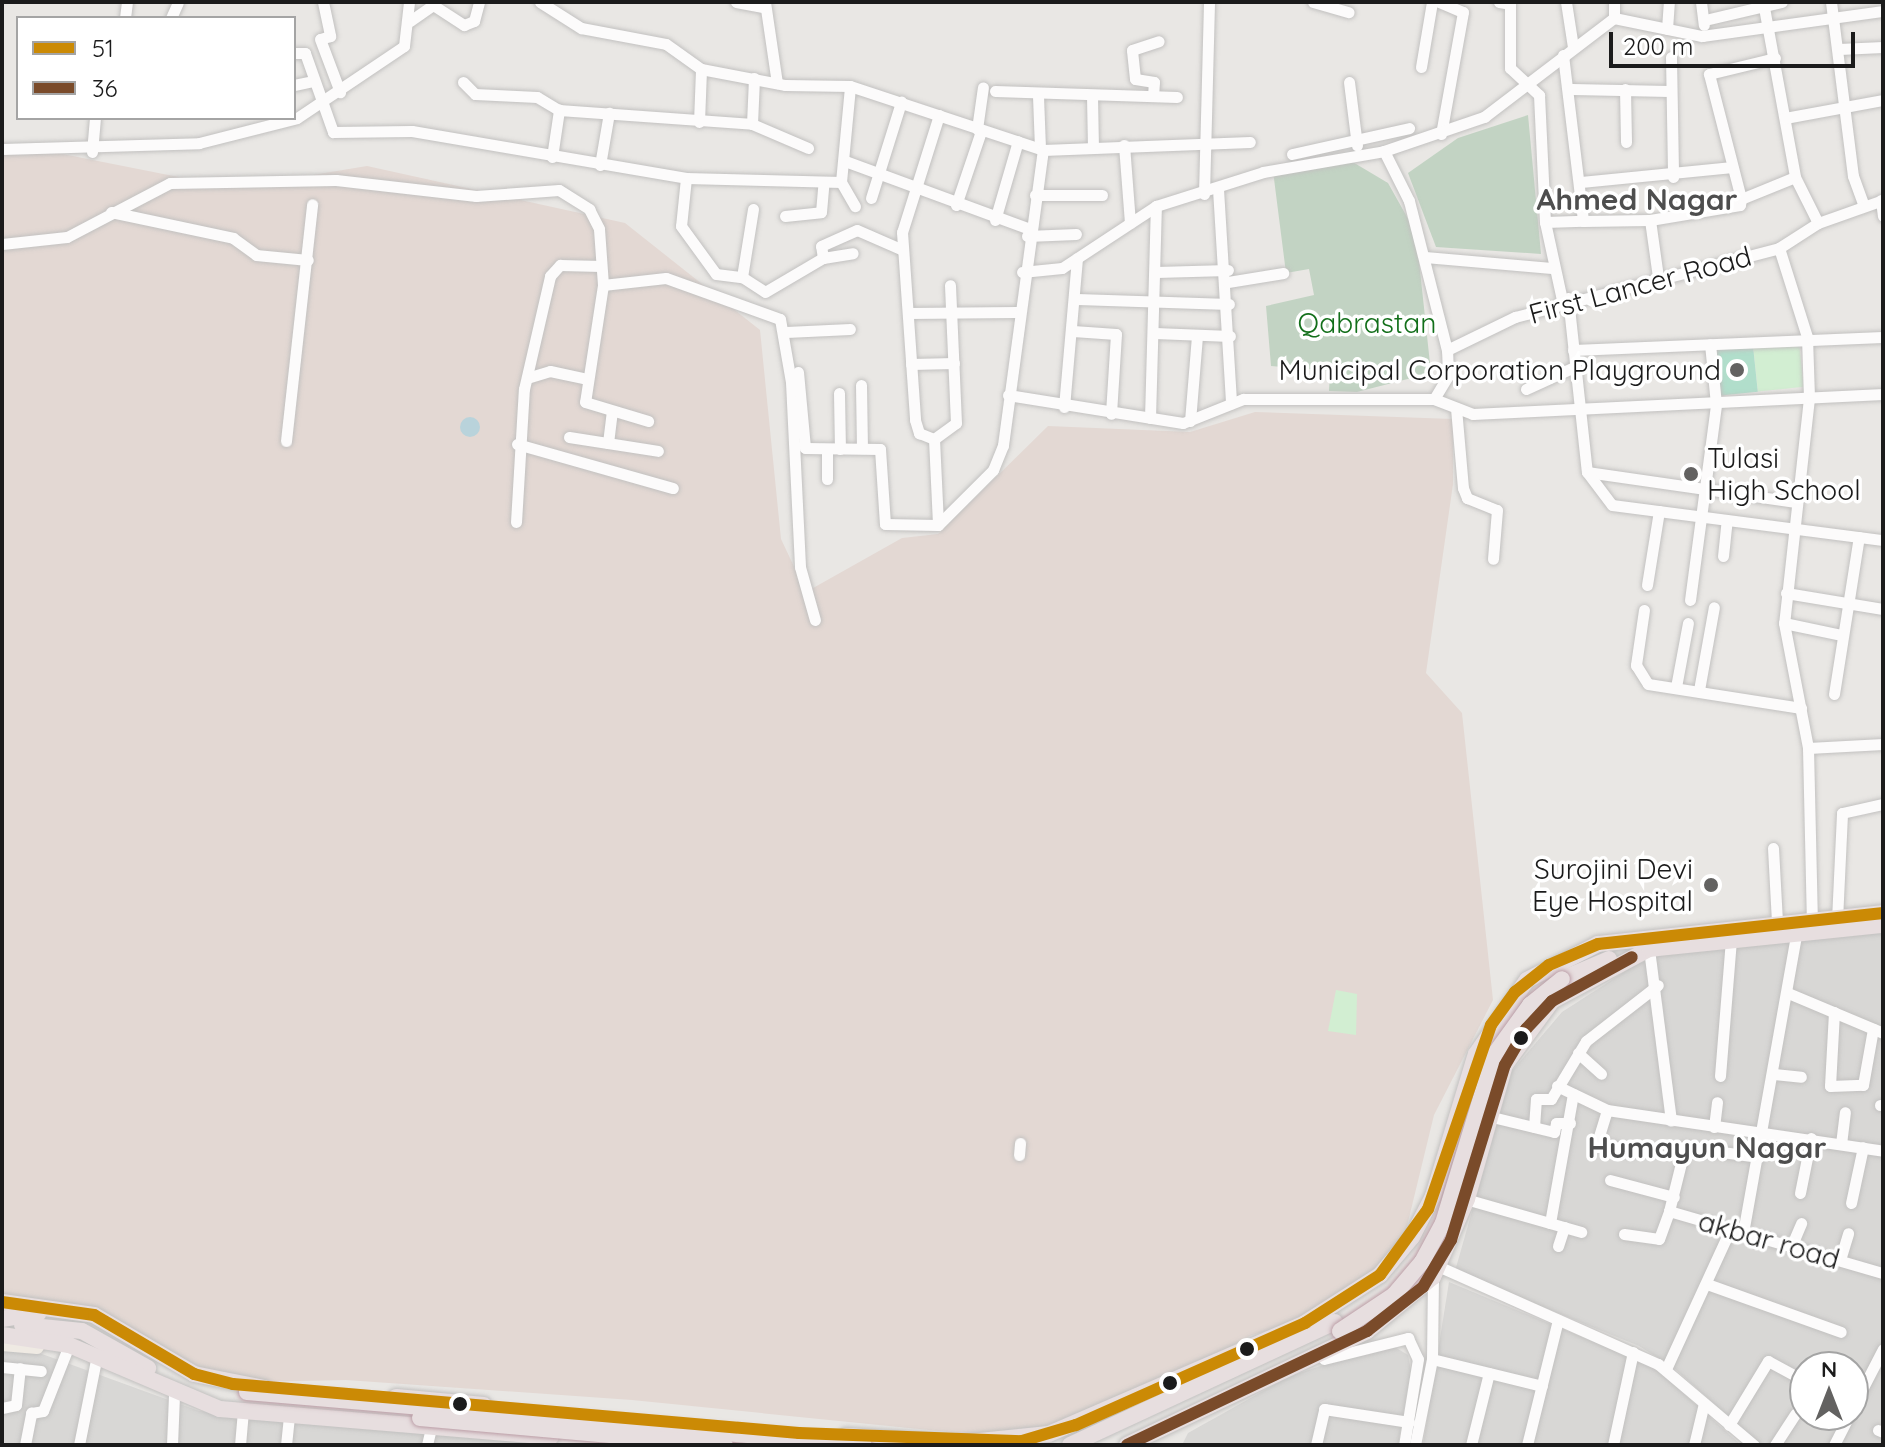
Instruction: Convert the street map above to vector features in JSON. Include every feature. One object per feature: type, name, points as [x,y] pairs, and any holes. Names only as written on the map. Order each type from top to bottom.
[{"type":"highway","points":[[1070,1445],[1335,1322],[1401,1273],[1433,1219],[1485,1051],[1507,1015],[1559,975],[1645,944],[1777,923],[1837,920],[1883,913]]},
{"type":"highway","points":[[2,1302],[94,1315],[217,1380],[656,1422],[960,1443],[1049,1434],[1349,1298],[1395,1260],[1437,1182],[1476,1054],[1515,992],[1573,952],[1645,944],[1796,935],[1883,925]]},
{"type":"highway","points":[[1127,1445],[1367,1331],[1436,1272],[1469,1192],[1488,1116],[1505,1065],[1552,1001],[1645,944]]},
{"type":"highway","points":[[1095,1445],[1340,1331],[1394,1295],[1443,1223],[1494,1055],[1523,1013],[1559,975]]},
{"type":"highway","points":[[1437,1182],[1469,1192]]},
{"type":"highway","points":[[2,1319],[34,1313],[77,1319],[185,1377],[226,1390],[864,1445]]},
{"type":"highway","points":[[2,1332],[35,1323],[82,1331],[181,1387],[225,1400],[725,1445]]},
{"type":"highway","points":[[2,1332],[69,1345],[97,1355],[174,1395],[243,1412],[343,1422],[429,1437],[636,1445]]},
{"type":"highway","points":[[343,1422],[346,1394]]},
{"type":"highway","points":[[653,1445],[656,1422]]},
{"type":"main road","points":[[2,1344],[69,1345]]},
{"type":"street","points":[[323,2],[330,36],[320,39],[340,92]]},
{"type":"street","points":[[296,114],[322,106],[404,46],[410,21],[409,2]]},
{"type":"street","points":[[410,21],[433,5],[464,25],[474,21],[479,2]]},
{"type":"street","points":[[540,2],[581,28],[666,44],[701,69],[777,83],[850,86],[1041,149],[1250,142]]},
{"type":"street","points":[[736,2],[764,5],[777,83]]},
{"type":"street","points":[[1204,194],[1209,2]]},
{"type":"street","points":[[1313,2],[1349,12]]},
{"type":"street","points":[[1421,67],[1432,2]]},
{"type":"street","points":[[1439,2],[1463,12],[1441,134]]},
{"type":"street","points":[[1499,2],[1510,4],[1510,68],[1531,81],[1539,95],[1545,222],[1552,268],[1565,299],[1587,472],[1612,505],[1883,540]]},
{"type":"street","points":[[1566,2],[1583,221]]},
{"type":"street","points":[[1614,2],[1614,18]]},
{"type":"street","points":[[1667,29],[1669,2]]},
{"type":"street","points":[[1701,2],[1705,20],[1702,36]]},
{"type":"street","points":[[1705,20],[1735,8],[1782,2]]},
{"type":"street","points":[[1831,2],[1847,102],[1853,176],[1864,206]]},
{"type":"street","points":[[1764,4],[1795,177],[1818,223]]},
{"type":"street","points":[[1022,272],[1062,268],[1156,206],[1204,194],[1263,172],[1384,151],[1484,117],[1614,18],[1702,36],[1878,8]]},
{"type":"street","points":[[1153,96],[1154,82],[1135,79],[1132,50],[1159,41]]},
{"type":"street","points":[[1839,49],[1883,47]]},
{"type":"street","points":[[296,53],[305,53],[333,132],[412,131],[686,178],[823,187],[841,182]]},
{"type":"street","points":[[1671,57],[1669,91],[1673,177]]},
{"type":"street","points":[[1545,222],[1650,220],[1740,205],[1709,74],[1775,58]]},
{"type":"street","points":[[699,122],[701,69]]},
{"type":"street","points":[[752,124],[754,78]]},
{"type":"street","points":[[296,85],[313,81]]},
{"type":"street","points":[[463,82],[475,94],[537,97],[559,110],[752,124],[808,148]]},
{"type":"street","points":[[1349,82],[1357,156]]},
{"type":"street","points":[[850,86],[841,182],[855,206]]},
{"type":"street","points":[[956,205],[989,89],[1038,96],[1177,97]]},
{"type":"street","points":[[1572,89],[1669,91]]},
{"type":"street","points":[[1625,89],[1626,142]]},
{"type":"street","points":[[798,372],[803,444],[827,449],[880,449],[886,458],[885,524],[938,525],[993,470],[1008,395],[1027,232],[1041,149],[1038,96]]},
{"type":"street","points":[[1092,96],[1093,146]]},
{"type":"street","points":[[1785,118],[1847,102],[1883,100]]},
{"type":"street","points":[[871,198],[901,102]]},
{"type":"street","points":[[552,157],[559,110]]},
{"type":"street","points":[[600,165],[609,113]]},
{"type":"street","points":[[934,439],[919,433],[915,420],[903,246],[916,185],[939,115]]},
{"type":"street","points":[[92,152],[95,120]]},
{"type":"street","points":[[2,149],[92,152],[199,143],[275,120]]},
{"type":"street","points":[[1292,154],[1409,128]]},
{"type":"street","points":[[995,220],[1018,141]]},
{"type":"street","points":[[1124,145],[1130,223]]},
{"type":"street","points":[[1384,151],[1425,257],[1447,350],[1448,376],[1434,399]]},
{"type":"street","points":[[845,161],[916,185],[956,205],[1027,232],[1076,234]]},
{"type":"street","points":[[1581,182],[1673,177],[1732,167]]},
{"type":"street","points":[[1741,199],[1795,177]]},
{"type":"street","points":[[686,178],[681,226],[706,268],[744,280],[758,291],[823,258],[853,253]]},
{"type":"street","points":[[2,244],[67,237],[170,183],[336,180],[476,196],[533,187],[559,190],[589,209],[599,229],[603,285],[583,378],[585,402],[648,421]]},
{"type":"street","points":[[785,216],[821,212],[823,187]]},
{"type":"street","points":[[1218,189],[1228,276],[1231,404]]},
{"type":"street","points":[[1035,195],[1102,195]]},
{"type":"street","points":[[1882,200],[1883,216]]},
{"type":"street","name":"First Lancer Road","points":[[1447,350],[1565,299],[1779,248],[1818,223],[1882,200]]},
{"type":"street","points":[[286,441],[312,204]]},
{"type":"street","points":[[1150,418],[1157,304],[1156,206]]},
{"type":"street","points":[[744,280],[753,209]]},
{"type":"street","points":[[111,212],[233,238],[256,255],[308,260]]},
{"type":"street","points":[[1650,220],[1658,277]]},
{"type":"street","points":[[823,258],[821,246],[857,230],[903,246]]},
{"type":"street","points":[[1779,248],[1807,337],[1809,398],[1784,623],[1808,748],[1812,922]]},
{"type":"street","points":[[1425,257],[1552,268]]},
{"type":"street","points":[[1064,407],[1077,299],[1077,259]]},
{"type":"street","points":[[516,522],[517,444],[527,378],[554,270],[601,266]]},
{"type":"street","points":[[1156,272],[1228,276],[1283,273]]},
{"type":"street","points":[[603,285],[666,278],[751,310],[775,314],[786,332],[799,558],[815,620]]},
{"type":"street","points":[[934,439],[956,423],[950,285]]},
{"type":"street","points":[[1077,299],[1229,304]]},
{"type":"street","points":[[908,313],[953,309],[1017,312]]},
{"type":"street","points":[[786,332],[850,329]]},
{"type":"street","points":[[1073,331],[1116,334],[1111,414]]},
{"type":"street","points":[[1155,333],[1230,336]]},
{"type":"street","points":[[1190,421],[1197,335]]},
{"type":"street","points":[[1573,350],[1807,337],[1883,337]]},
{"type":"street","points":[[1690,600],[1716,404],[1710,344]]},
{"type":"street","points":[[911,364],[954,363]]},
{"type":"street","points":[[1526,389],[1574,367]]},
{"type":"street","points":[[527,378],[550,371],[583,378]]},
{"type":"street","points":[[861,385],[862,448]]},
{"type":"street","points":[[839,393],[840,449]]},
{"type":"street","points":[[1008,395],[1111,414],[1190,421],[1231,404],[1434,399],[1473,414],[1883,394]]},
{"type":"street","points":[[1456,408],[1463,488],[1467,498],[1497,510],[1493,559]]},
{"type":"street","points":[[608,443],[612,411]]},
{"type":"street","points":[[569,437],[658,451]]},
{"type":"street","points":[[934,439],[938,525]]},
{"type":"street","points":[[517,444],[673,488]]},
{"type":"street","points":[[827,449],[827,479]]},
{"type":"street","points":[[1587,472],[1796,502]]},
{"type":"street","points":[[1647,585],[1659,511]]},
{"type":"street","points":[[1723,556],[1727,520]]},
{"type":"street","points":[[1834,694],[1845,604],[1859,537]]},
{"type":"street","points":[[1786,593],[1883,609]]},
{"type":"street","points":[[1699,690],[1714,607]]},
{"type":"street","points":[[1644,610],[1637,674],[1648,684],[1801,708]]},
{"type":"street","points":[[1676,687],[1688,623]]},
{"type":"street","points":[[1784,623],[1841,635]]},
{"type":"street","points":[[1808,748],[1883,744]]},
{"type":"street","points":[[1837,920],[1842,813],[1883,804]]},
{"type":"street","points":[[1773,848],[1777,923]]},
{"type":"street","points":[[1743,1233],[1765,1129],[1796,935]]},
{"type":"street","points":[[1720,1076],[1731,938]]},
{"type":"street","points":[[1645,944],[1658,985],[1671,1121]]},
{"type":"street","points":[[1534,1127],[1536,1099],[1551,1099],[1578,1053],[1658,985]]},
{"type":"street","points":[[1788,993],[1834,1012],[1878,1031],[1863,1085],[1830,1086],[1834,1012]]},
{"type":"street","points":[[1578,1053],[1601,1074]]},
{"type":"street","points":[[1774,1074],[1801,1077]]},
{"type":"street","points":[[1557,1086],[1607,1110],[1714,1127],[1765,1129],[1883,1151]]},
{"type":"street","points":[[1550,1223],[1573,1094]]},
{"type":"street","points":[[1714,1127],[1717,1102]]},
{"type":"street","points":[[1607,1110],[1597,1142],[1631,1152]]},
{"type":"street","points":[[1841,1144],[1845,1112]]},
{"type":"street","points":[[1488,1116],[1554,1132],[1556,1123],[1570,1123]]},
{"type":"street","points":[[1800,1193],[1811,1138]]},
{"type":"street","name":"akbar road","points":[[1759,1157],[1685,1147],[1669,1211],[1883,1273]]},
{"type":"street","points":[[1851,1203],[1863,1147]]},
{"type":"street","points":[[1610,1180],[1674,1197]]},
{"type":"street","points":[[1469,1192],[1581,1232]]},
{"type":"street","points":[[1624,1234],[1659,1239],[1669,1211]]},
{"type":"street","points":[[1791,1247],[1801,1223]]},
{"type":"street","points":[[1558,1246],[1564,1227]]},
{"type":"street","points":[[1666,1369],[1730,1230]]},
{"type":"street","points":[[1840,1260],[1848,1233]]},
{"type":"street","points":[[1415,1445],[1432,1359],[1436,1272],[1558,1320],[1666,1369],[1754,1445]]},
{"type":"street","points":[[1707,1284],[1841,1332]]},
{"type":"street","points":[[1527,1445],[1558,1320]]},
{"type":"street","points":[[1305,1360],[1408,1338],[1418,1359],[1404,1445]]},
{"type":"street","points":[[25,1445],[31,1413],[43,1411],[69,1345]]},
{"type":"street","points":[[1869,1376],[1883,1349]]},
{"type":"street","points":[[1613,1445],[1633,1352]]},
{"type":"street","points":[[79,1445],[97,1355]]},
{"type":"street","points":[[1432,1359],[1542,1386]]},
{"type":"street","points":[[1729,1425],[1768,1361],[1789,1372]]},
{"type":"street","points":[[2,1367],[41,1371]]},
{"type":"street","points":[[2,1408],[16,1405],[20,1368]]},
{"type":"street","points":[[1471,1445],[1489,1373]]},
{"type":"street","points":[[172,1445],[174,1395]]},
{"type":"street","points":[[1694,1445],[1704,1403]]},
{"type":"street","points":[[1316,1445],[1324,1409],[1409,1422]]},
{"type":"street","points":[[240,1445],[243,1412]]},
{"type":"street","points":[[286,1445],[289,1416]]},
{"type":"street","points":[[1775,1445],[1789,1423]]},
{"type":"shaded area","points":[[2,142],[234,188],[367,166],[625,223],[760,330],[781,539],[806,592],[902,538],[938,534],[1048,426],[1190,432],[1255,412],[1453,419],[1453,484],[1426,673],[1462,713],[1493,1000],[1434,1115],[1400,1255],[1323,1316],[1252,1335],[1133,1397],[1041,1427],[978,1435],[632,1400],[346,1380],[252,1382],[213,1374],[95,1311],[2,1296]]},
{"type":"shaded area","points":[[1883,932],[1883,1445],[1760,1445],[1673,1367],[1639,1346],[1455,1271],[1512,1071],[1562,1012],[1635,965],[1668,953]]},
{"type":"shaded area","points":[[1449,1282],[1654,1367],[1741,1445],[1423,1445]]},
{"type":"shaded area","points":[[1388,1343],[1408,1355],[1411,1370],[1398,1445],[1182,1445],[1188,1433],[1288,1377]]},
{"type":"shaded area","points":[[2,1349],[31,1350],[199,1411],[554,1445],[2,1445]]},
{"type":"green space","name":"Qabrastan","points":[[1528,115],[1541,254],[1436,247],[1408,173],[1458,138]]},
{"type":"green space","name":"Qabrastan","points":[[1351,161],[1388,183],[1416,233],[1431,373],[1357,392],[1329,391],[1330,371],[1271,366],[1266,306],[1314,295],[1309,269],[1286,273],[1273,171]]},
{"type":"green space","points":[[1799,342],[1804,387],[1758,392],[1753,347]]},
{"type":"green space","name":"Municipal Corporation Playground","points":[[1753,346],[1758,392],[1721,396],[1716,350]]},
{"type":"green space","points":[[1336,990],[1357,994],[1356,1035],[1328,1031]]},
{"type":"water","points":[[466,417],[474,417],[480,427],[474,437],[466,437],[460,431],[460,423]]},
{"type":"transit line","name":"51","points":[[2,1302],[94,1315],[194,1374],[233,1384],[799,1433],[1022,1441],[1076,1425],[1305,1323],[1380,1275],[1428,1209],[1491,1025],[1515,992],[1549,965],[1598,944],[1883,913]]},
{"type":"transit line","name":"36","points":[[1127,1445],[1367,1331],[1423,1287],[1451,1240],[1505,1065],[1526,1029],[1552,1001],[1632,957]]},
{"type":"place","name":"Municipal Corporation Playground","points":[[1737,370]]},
{"type":"place","name":"Tulasi High School","points":[[1691,474]]},
{"type":"place","name":"Surojini Devi Eye Hospital","points":[[1711,885]]},
{"type":"district","name":"Ahmed Nagar","points":[[1637,199]]},
{"type":"district","name":"Humayun Nagar","points":[[1707,1147]]}]
